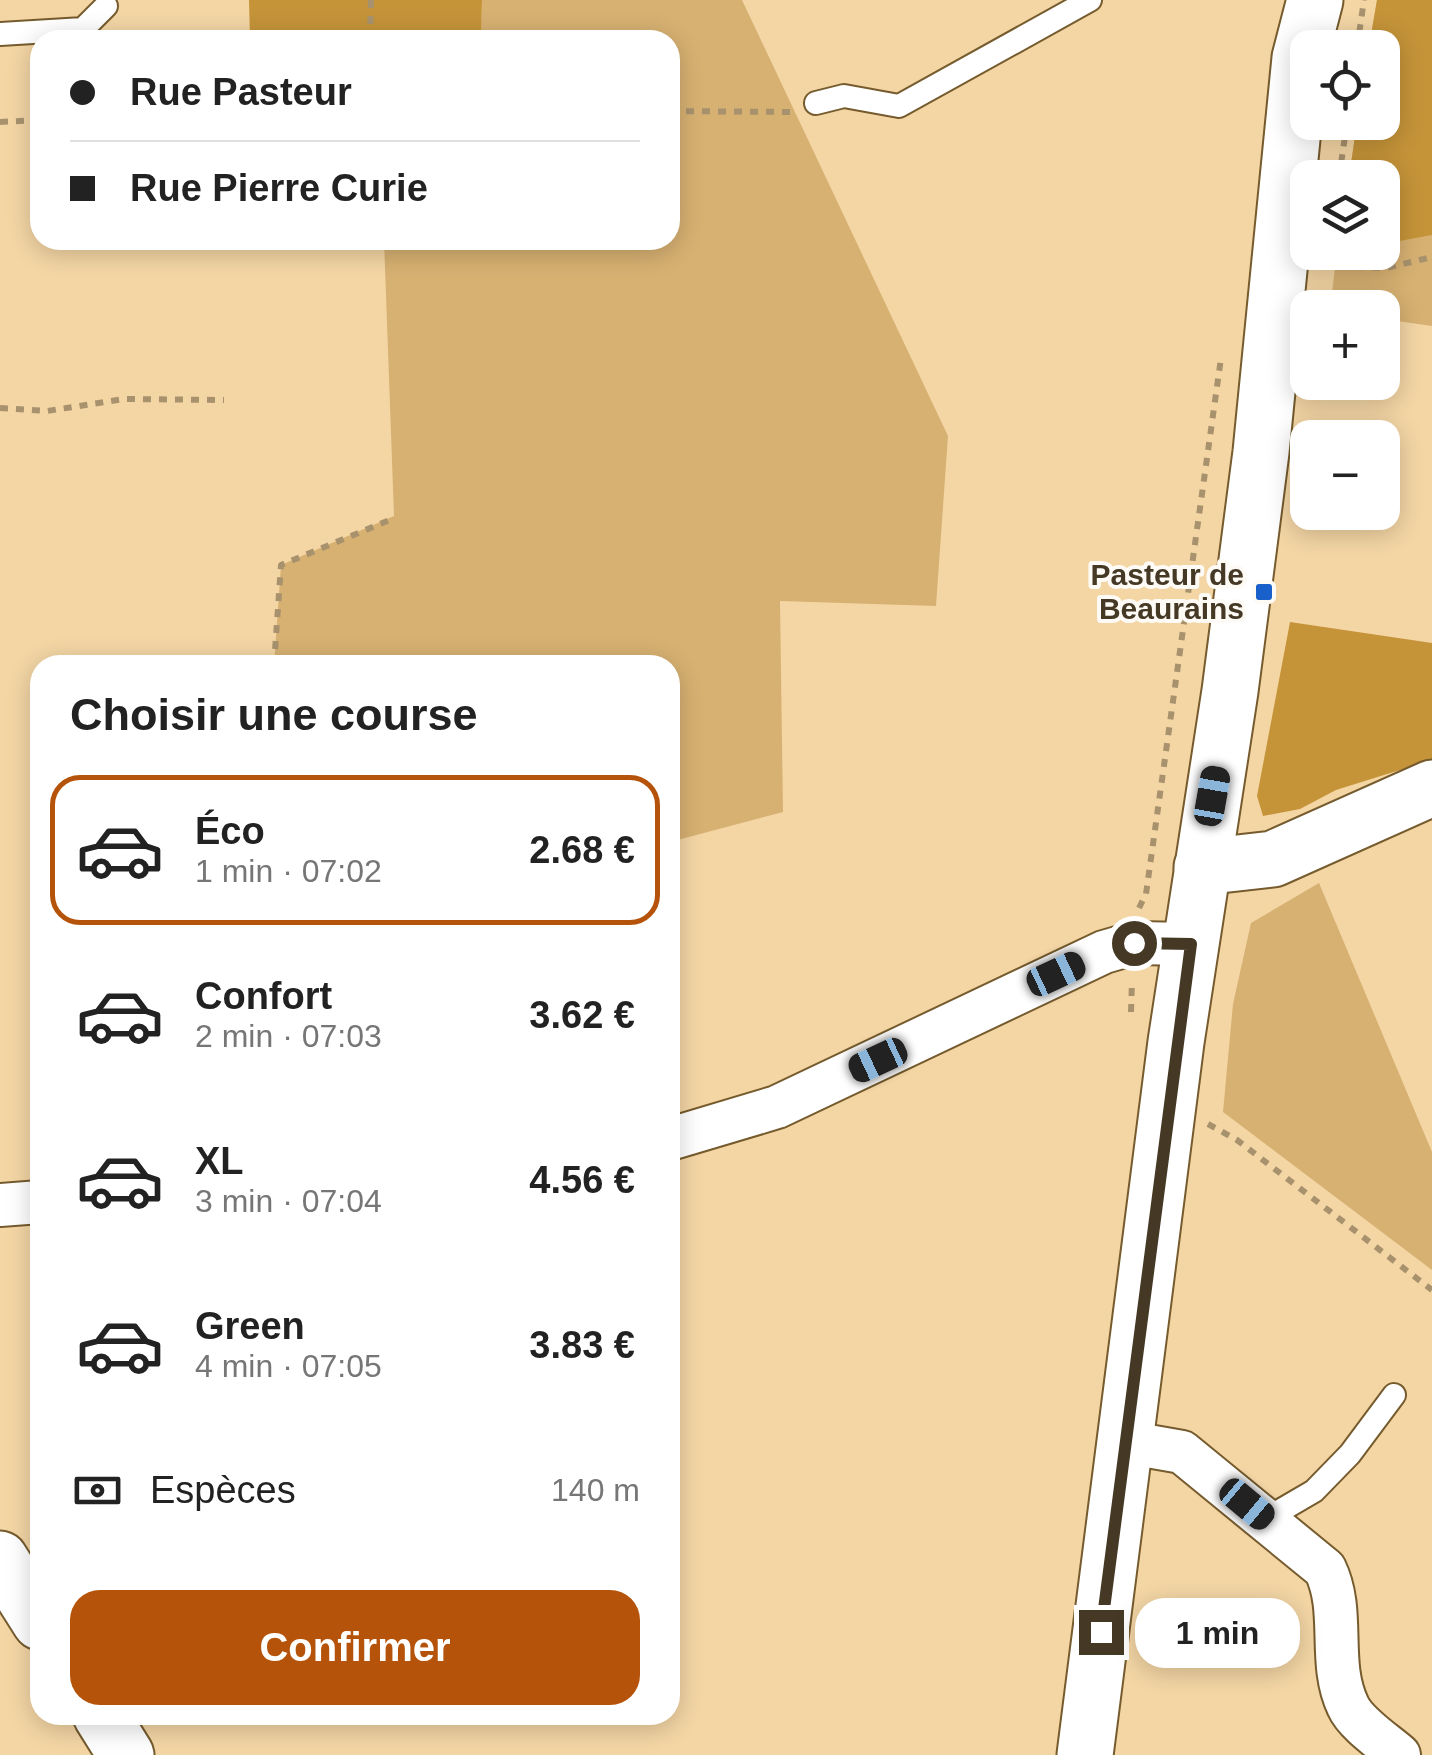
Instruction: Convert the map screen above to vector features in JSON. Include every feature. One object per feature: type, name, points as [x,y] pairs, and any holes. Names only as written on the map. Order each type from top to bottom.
[{"type":"main road","points":[[1085,1755],[1191,944],[1261,452],[1300,58],[1315,0]]},
{"type":"main road","points":[[1202,868],[1272,860],[1432,788]]},
{"type":"main road","points":[[3,1570],[30,1608]]},
{"type":"main road","points":[[106,1725],[126,1755]]},
{"type":"street","points":[[680,1136],[777,1107],[1104,952],[1134,943],[1191,944]]},
{"type":"street","points":[[0,1205],[30,1203]]},
{"type":"street","points":[[1125,1442],[1182,1452],[1325,1568],[1336,1589],[1337,1671],[1349,1710],[1399,1755]]},
{"type":"lane","points":[[816,103],[844,96],[899,106],[1090,0]]},
{"type":"lane","points":[[66,30],[83,29],[106,6]]},
{"type":"lane","points":[[0,34],[30,32]]},
{"type":"lane","points":[[1266,1520],[1314,1491],[1350,1454],[1394,1395]]},
{"type":"path","points":[[370,0],[370,30]]},
{"type":"path","points":[[1360,30],[1364,0]]},
{"type":"path","points":[[680,111],[793,112],[816,103]]},
{"type":"path","points":[[0,122],[30,120]]},
{"type":"path","points":[[1278,258],[1335,270],[1386,268],[1432,257]]},
{"type":"path","points":[[0,408],[47,411],[124,399],[224,400]]},
{"type":"path","points":[[275,655],[280,564],[392,519]]},
{"type":"path","points":[[1131,1019],[1138,908],[1146,894],[1164,746],[1171,726]]},
{"type":"path","points":[[1206,1122],[1237,1140],[1432,1290]]},
{"type":"shaded area","points":[[249,0],[482,0],[481,30],[250,30]]},
{"type":"shaded area","points":[[482,0],[742,0],[948,436],[936,606],[780,601],[783,812],[680,839],[680,655],[275,655],[281,565],[394,516],[384,250],[680,250],[680,30],[481,30]]},
{"type":"shaded area","points":[[1377,0],[1432,0],[1432,326],[1400,321],[1400,290],[1332,290],[1335,270],[1400,270],[1400,160],[1352,160],[1354,140],[1400,140],[1400,30],[1372,30]]},
{"type":"shaded area","points":[[1377,0],[1432,0],[1432,235],[1400,241],[1400,160],[1352,160],[1354,140],[1400,140],[1400,30],[1372,30]]},
{"type":"shaded area","points":[[1290,622],[1432,643],[1432,760],[1336,790],[1300,809],[1263,816],[1257,796]]},
{"type":"shaded area","points":[[1319,883],[1432,1152],[1432,1270],[1223,1112],[1233,1004],[1251,923]]},
{"type":"place","name":"Pasteur de Beaurains","points":[[1264,592]]},
{"type":"route","points":[[1101,1632],[1133,1364],[1191,944],[1134,943]]}]
